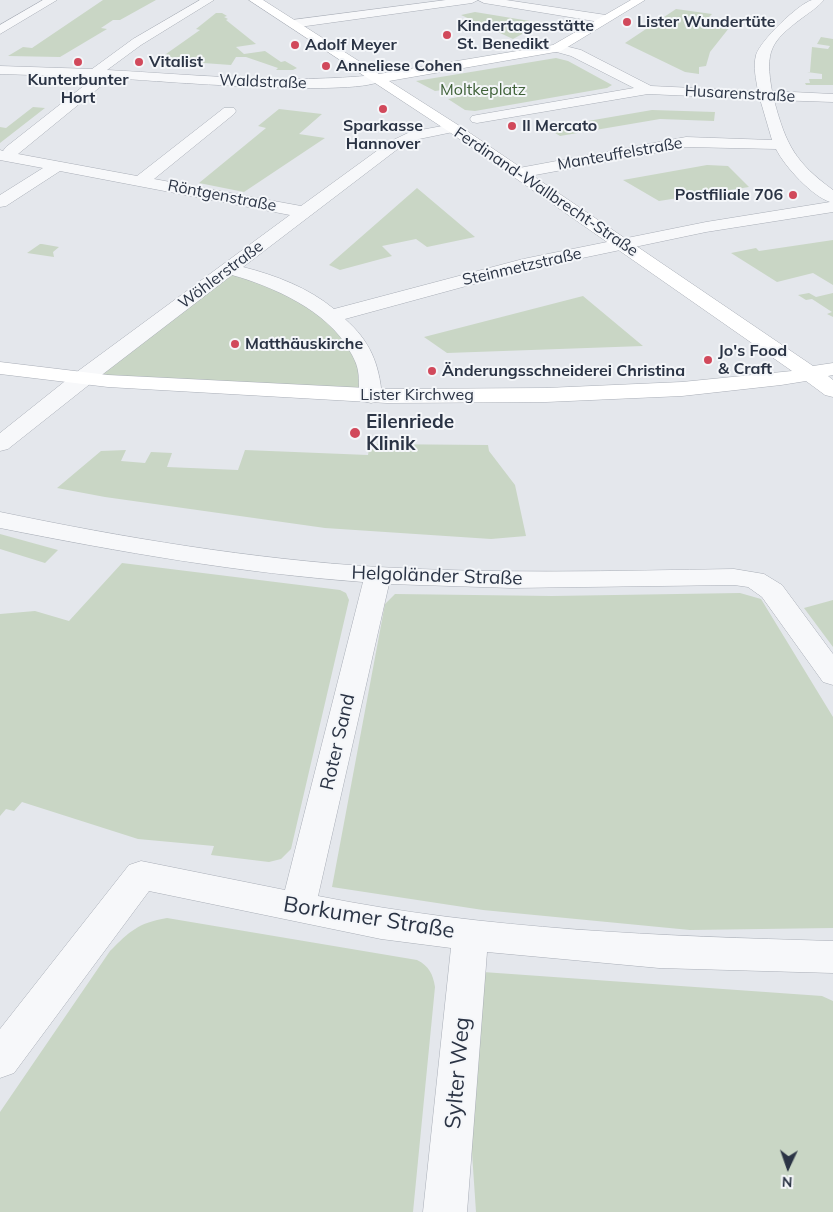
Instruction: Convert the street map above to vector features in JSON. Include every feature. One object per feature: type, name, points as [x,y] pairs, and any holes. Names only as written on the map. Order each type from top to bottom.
[{"type":"street","points":[[0,30],[51,0]]},
{"type":"street","points":[[5,156],[137,42],[208,0]]},
{"type":"street","name":"Ferdinand-Wallbrecht-Straße","points":[[255,0],[453,128],[833,390]]},
{"type":"street","points":[[292,24],[472,0]]},
{"type":"street","points":[[484,0],[606,19]]},
{"type":"street","points":[[376,79],[557,48],[639,0]]},
{"type":"street","points":[[818,0],[772,38],[762,54],[761,74],[781,145],[789,159],[805,176],[833,198]]},
{"type":"street","points":[[557,48],[576,53],[648,90]]},
{"type":"street","name":"Waldstraße","points":[[0,70],[101,73],[288,84],[343,83],[376,79]]},
{"type":"street","points":[[477,119],[648,90]]},
{"type":"street","name":"Husarenstraße","points":[[648,90],[833,98]]},
{"type":"street","name":"Röntgenstraße","points":[[141,181],[228,112]]},
{"type":"street","name":"Wöhlerstraße","points":[[0,444],[82,379],[394,145],[415,135],[453,128]]},
{"type":"street","name":"Manteuffelstraße","points":[[519,173],[686,142],[781,145]]},
{"type":"street","name":"Röntgenstraße","points":[[5,156],[304,212]]},
{"type":"street","points":[[0,202],[59,165]]},
{"type":"street","name":"Steinmetzstraße","points":[[332,316],[523,265],[706,227],[833,207]]},
{"type":"street","points":[[230,269],[281,285],[332,316],[351,338],[366,362],[372,382],[371,396]]},
{"type":"street","name":"Lister Kirchweg","points":[[0,368],[82,379],[371,396],[546,395],[682,389],[781,379],[833,369]]},
{"type":"street","name":"Helgoländer Straße","points":[[0,520],[80,537],[224,560],[378,575],[499,580],[734,577],[755,580],[772,591],[833,675]]},
{"type":"street","name":"Roter Sand","points":[[298,908],[378,575]]},
{"type":"street","name":"Borkumer Straße","points":[[0,1060],[141,875],[381,924],[470,935],[658,952],[833,957]]},
{"type":"street","name":"Sylter Weg","points":[[445,1212],[470,935]]},
{"type":"green space","points":[[103,0],[156,0],[120,20],[113,20],[101,28],[107,29],[60,57],[8,56],[23,47],[32,48]]},
{"type":"green space","points":[[676,9],[712,14],[702,24],[729,28],[710,52],[706,66],[699,67],[699,74],[685,72],[625,43]]},
{"type":"green space","points":[[475,12],[542,23],[513,39],[461,15]]},
{"type":"green space","points":[[216,13],[222,13],[227,16],[224,17],[228,19],[226,20],[256,44],[236,47],[244,54],[265,51],[281,62],[285,61],[297,68],[293,70],[276,70],[278,68],[246,57],[236,57],[231,65],[161,60],[168,55],[166,54],[200,30],[196,29]]},
{"type":"green space","points":[[821,37],[833,39],[833,85],[806,85],[805,83],[810,83],[809,79],[822,79],[822,74],[807,72],[810,72],[812,47],[828,49],[830,46],[817,44]]},
{"type":"green space","name":"Moltkeplatz","points":[[556,58],[568,61],[612,85],[607,88],[475,111],[465,110],[448,99],[463,96],[450,89],[435,91],[416,81]]},
{"type":"green space","points":[[33,107],[45,108],[0,143],[0,127],[6,128]]},
{"type":"green space","points":[[279,109],[322,114],[299,134],[325,138],[244,192],[199,183],[266,128],[258,126]]},
{"type":"green space","points":[[652,110],[715,112],[714,121],[660,119],[560,136],[547,128]]},
{"type":"green space","points":[[707,165],[728,166],[749,187],[659,201],[623,180]]},
{"type":"green space","points":[[417,188],[475,237],[427,247],[416,239],[382,246],[392,256],[340,270],[329,265]]},
{"type":"green space","points":[[833,240],[833,285],[813,273],[777,282],[731,253],[756,248],[759,251]]},
{"type":"green space","points":[[40,244],[59,247],[53,252],[54,257],[27,253]]},
{"type":"green space","points":[[230,269],[281,285],[351,337],[371,396],[82,379]]},
{"type":"green space","points":[[809,293],[816,297],[833,293],[833,317],[827,314],[832,312],[812,299],[806,300],[798,295]]},
{"type":"green space","points":[[583,296],[643,346],[447,353],[424,337]]},
{"type":"green space","points":[[370,444],[488,445],[489,451],[515,485],[526,536],[491,539],[325,528],[105,497],[57,488],[101,451],[126,450],[121,461],[145,463],[151,452],[172,453],[167,467],[238,470],[245,450],[368,455]]},
{"type":"green space","points":[[0,534],[58,550],[45,563],[0,549]]},
{"type":"green space","points":[[122,563],[340,590],[346,593],[349,600],[291,849],[281,859],[269,862],[211,855],[214,846],[138,839],[22,802],[14,811],[6,809],[0,816],[0,614],[35,611],[69,621]]},
{"type":"green space","points":[[740,593],[761,599],[833,717],[833,928],[690,930],[483,910],[332,887],[385,604],[395,594],[552,596]]},
{"type":"green space","points":[[833,600],[833,647],[804,608]]},
{"type":"green space","points":[[167,918],[417,960],[427,968],[432,974],[435,987],[413,1212],[0,1212],[0,1112],[110,951],[123,938],[141,925]]},
{"type":"green space","points":[[483,972],[822,996],[833,1001],[833,1212],[476,1212],[471,1138]]},
{"type":"place","name":"Lister Wundertüte","points":[[627,22]]},
{"type":"place","name":"Kindertagesstätte St. Benedikt","points":[[447,35]]},
{"type":"place","name":"Adolf Meyer","points":[[295,45]]},
{"type":"place","name":"Kunterbunter Hort","points":[[78,62]]},
{"type":"place","name":"Vitalist","points":[[139,62]]},
{"type":"place","name":"Anneliese Cohen","points":[[326,66]]},
{"type":"place","name":"Sparkasse Hannover","points":[[383,109]]},
{"type":"place","name":"Il Mercato","points":[[512,126]]},
{"type":"place","name":"Postfiliale 706","points":[[793,195]]},
{"type":"place","name":"Matthäuskirche","points":[[235,344]]},
{"type":"place","name":"Jo's Food & Craft","points":[[708,360]]},
{"type":"place","name":"Änderungsschneiderei Christina","points":[[432,371]]},
{"type":"place","name":"Eilenriede Klinik","points":[[355,433]]}]
